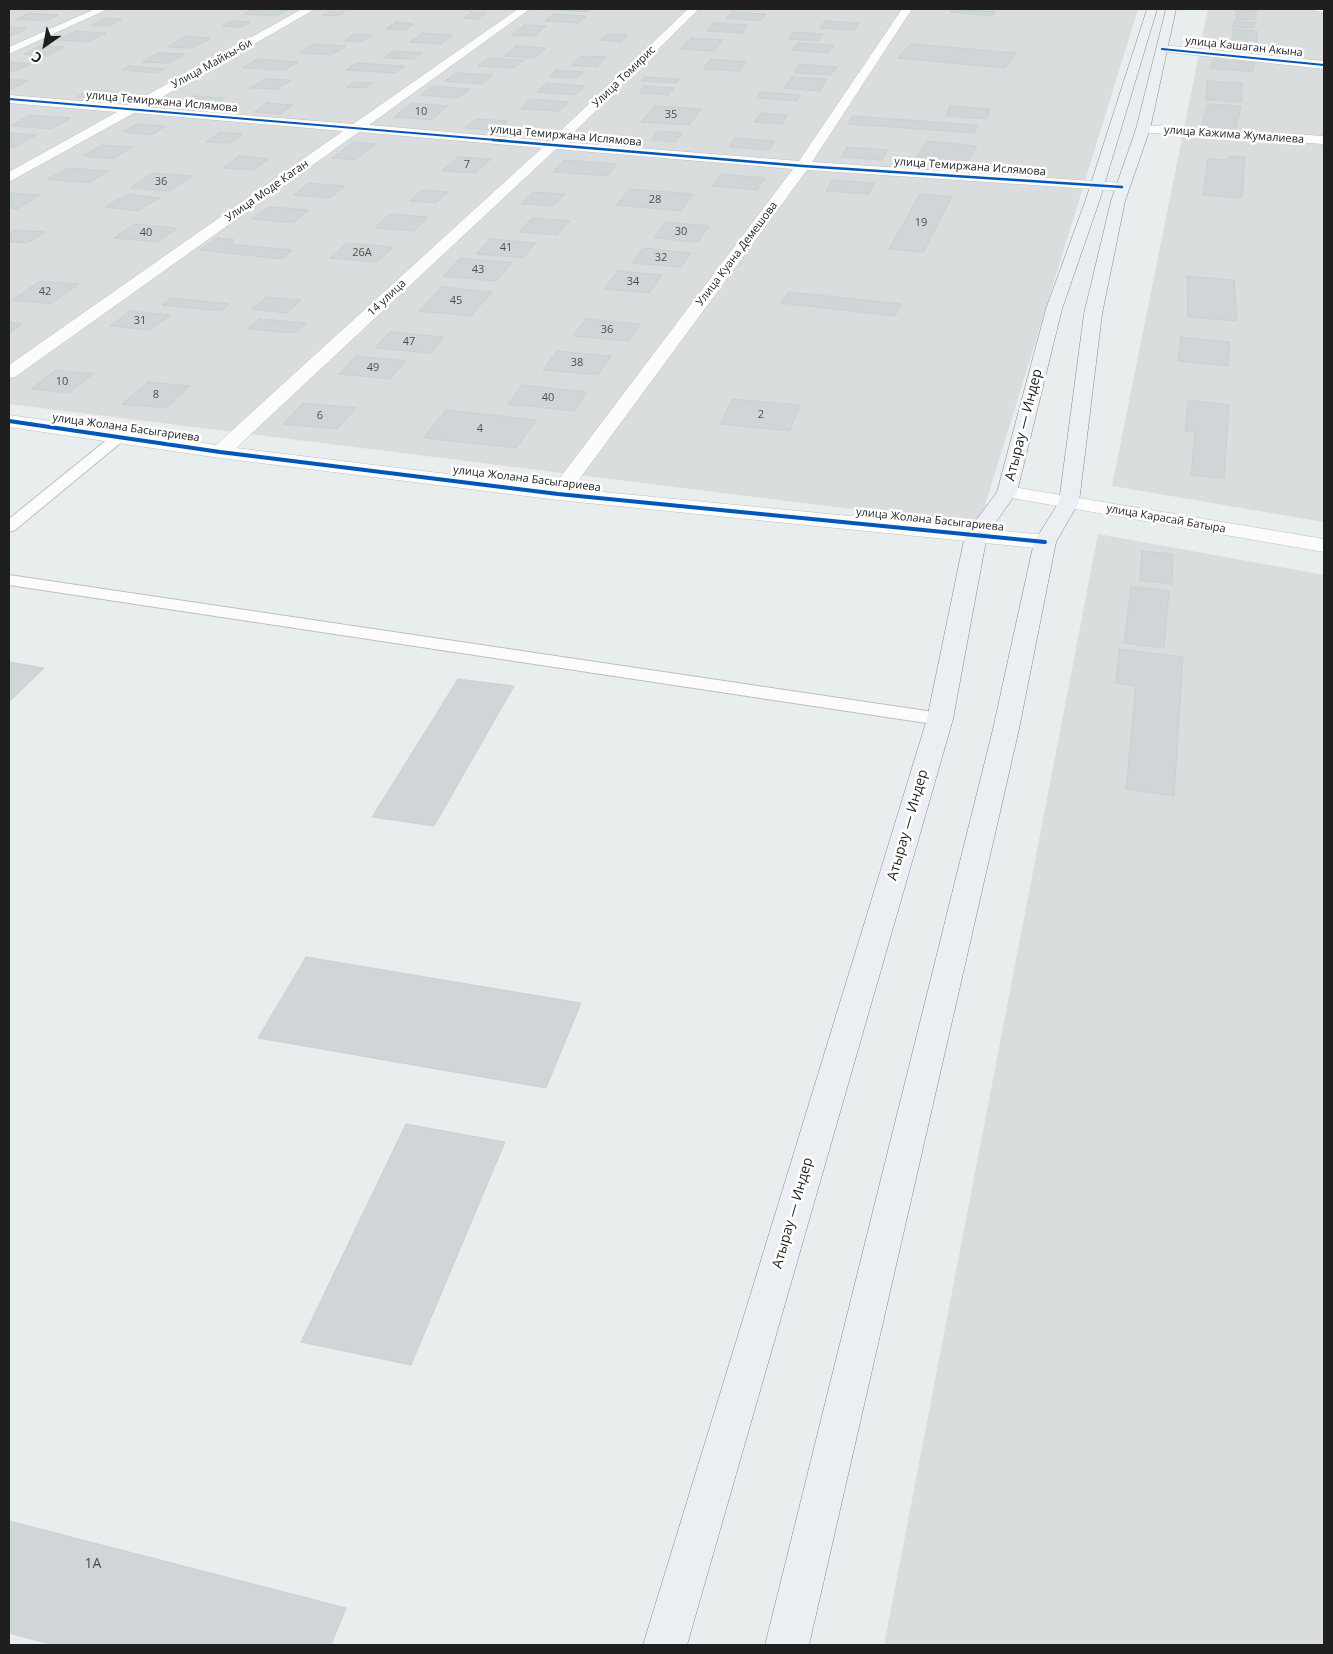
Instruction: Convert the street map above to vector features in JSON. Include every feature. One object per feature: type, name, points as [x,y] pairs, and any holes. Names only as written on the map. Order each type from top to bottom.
[{"type":"main road","name":"Атырау — Индер","points":[[787,1645],[1006,729],[1045,542],[1069,502],[1109,187],[1152,9]]},
{"type":"main road","name":"Атырау — Индер","points":[[666,1645],[940,719],[976,535],[1007,492],[1054,309],[1109,187],[1143,129],[1171,9]]},
{"type":"street","points":[[9,51],[103,9]]},
{"type":"street","name":"Улица Майкы-би","points":[[9,178],[310,9]]},
{"type":"street","name":"Улица Моде Каган","points":[[9,373],[525,9]]},
{"type":"street","name":"Улица Томирис","points":[[554,145],[694,9]]},
{"type":"street","name":"Улица Куана Демешова","points":[[558,494],[803,166],[907,9]]},
{"type":"street","points":[[1319,9],[1324,9]]},
{"type":"street","name":"улица Кашаган Акына","points":[[1162,49],[1324,64]]},
{"type":"street","name":"улица Темиржана Ислямова","points":[[9,99],[803,166],[1109,187]]},
{"type":"street","name":"улица Кажима Жумалиева","points":[[1143,129],[1324,140]]},
{"type":"street","name":"14 улица","points":[[220,452],[554,145]]},
{"type":"street","name":"улица Жолана Басыгариева","points":[[9,420],[220,452],[558,494],[1045,542]]},
{"type":"street","name":"улица Карасай Батыра","points":[[1007,492],[1324,546]]},
{"type":"lane","points":[[9,527],[119,437]]},
{"type":"lane","points":[[9,580],[940,719]]},
{"type":"shaded area","points":[[9,9],[1138,9],[979,525],[9,404]]},
{"type":"shaded area","points":[[1208,9],[1324,9],[1324,522],[1112,486]]},
{"type":"shaded area","points":[[1098,534],[1324,575],[1324,1645],[884,1645]]},
{"type":"building","points":[[254,9],[288,10],[276,16],[244,14]]},
{"type":"building","points":[[591,9],[588,12],[558,10]]},
{"type":"building","points":[[954,9],[996,12],[992,16],[950,12]]},
{"type":"building","points":[[1236,9],[1256,9],[1256,20],[1236,19]]},
{"type":"building","points":[[329,12],[345,12],[339,16],[322,15]]},
{"type":"building","points":[[471,12],[486,13],[478,19],[463,18]]},
{"type":"building","points":[[733,12],[766,14],[760,21],[726,18]]},
{"type":"building","points":[[29,13],[58,15],[45,21],[16,19]]},
{"type":"building","points":[[553,14],[586,16],[578,23],[545,21]]},
{"type":"building","points":[[106,18],[122,19],[108,26],[91,25]]},
{"type":"building","points":[[232,21],[250,22],[241,27],[222,26]]},
{"type":"building","points":[[825,21],[859,23],[854,30],[819,28]]},
{"type":"building","points":[[1234,21],[1255,23],[1254,28],[1233,27]]},
{"type":"building","points":[[396,22],[414,24],[405,30],[386,29]]},
{"type":"building","points":[[714,23],[748,25],[742,33],[707,31]]},
{"type":"building","points":[[524,25],[546,26],[535,36],[512,35]]},
{"type":"building","points":[[9,27],[27,28],[9,37]]},
{"type":"building","points":[[1233,29],[1257,31],[1257,41],[1232,39]]},
{"type":"building","points":[[76,31],[106,33],[88,42],[57,40]]},
{"type":"building","points":[[794,32],[823,34],[818,41],[789,39]]},
{"type":"building","points":[[423,33],[453,35],[441,44],[410,42]]},
{"type":"building","points":[[354,34],[372,35],[361,42],[344,41]]},
{"type":"building","points":[[607,34],[628,35],[621,42],[600,40]]},
{"type":"building","points":[[186,36],[211,38],[193,48],[167,47]]},
{"type":"building","points":[[691,38],[723,40],[714,51],[681,49]]},
{"type":"building","points":[[1233,41],[1258,43],[1258,51],[1232,49]]},
{"type":"building","points":[[798,43],[834,45],[828,53],[792,50]]},
{"type":"building","points":[[313,44],[346,46],[332,55],[300,53]]},
{"type":"building","points":[[911,44],[1016,53],[1005,68],[897,58]]},
{"type":"building","points":[[42,45],[64,47],[47,56],[24,54]]},
{"type":"building","points":[[516,46],[546,48],[535,58],[504,56]]},
{"type":"building","points":[[393,51],[422,53],[413,59],[384,58]]},
{"type":"building","points":[[158,53],[185,54],[169,63],[142,62]]},
{"type":"building","points":[[581,56],[607,57],[597,67],[571,65]]},
{"type":"building","points":[[488,58],[524,60],[514,68],[478,66]]},
{"type":"building","points":[[257,59],[298,62],[284,70],[243,68]]},
{"type":"building","points":[[711,59],[747,62],[739,71],[703,69]]},
{"type":"building","points":[[1213,60],[1255,63],[1252,72],[1210,68]]},
{"type":"building","points":[[9,62],[31,64],[15,71],[9,71]]},
{"type":"building","points":[[356,63],[405,66],[395,73],[346,70]]},
{"type":"building","points":[[800,64],[837,67],[831,75],[794,73]]},
{"type":"building","points":[[129,66],[164,69],[157,73],[122,70]]},
{"type":"building","points":[[556,70],[583,72],[576,78],[549,77]]},
{"type":"building","points":[[456,73],[493,75],[482,84],[445,81]]},
{"type":"building","points":[[645,77],[679,79],[676,83],[641,81]]},
{"type":"building","points":[[792,77],[827,79],[820,91],[784,88]]},
{"type":"building","points":[[9,79],[28,81],[9,89]]},
{"type":"building","points":[[265,79],[291,80],[277,89],[251,88]]},
{"type":"building","points":[[1207,81],[1242,83],[1242,102],[1206,100]]},
{"type":"building","points":[[354,82],[373,83],[365,88],[346,87]]},
{"type":"building","points":[[547,83],[585,86],[575,95],[537,92]]},
{"type":"building","points":[[433,86],[470,89],[458,98],[421,95]]},
{"type":"building","points":[[645,86],[674,88],[668,95],[639,93]]},
{"type":"building","points":[[88,90],[121,92],[109,99],[76,97]]},
{"type":"building","points":[[761,92],[801,95],[797,101],[757,98]]},
{"type":"building","points":[[193,96],[225,98],[211,107],[179,105]]},
{"type":"building","points":[[530,99],[569,102],[559,111],[520,109]]},
{"type":"building","points":[[267,103],[293,105],[280,114],[254,112]]},
{"type":"building","points":[[412,103],[448,106],[431,120],[394,117]]},
{"type":"building","points":[[1208,104],[1241,106],[1235,132],[1200,129]]},
{"type":"building","points":[[655,106],[701,109],[689,125],[641,122]]},
{"type":"building","points":[[950,106],[990,109],[987,119],[946,116]]},
{"type":"building","points":[[761,113],[788,115],[782,124],[754,122]]},
{"type":"building","points":[[30,115],[71,118],[52,129],[11,126]]},
{"type":"building","points":[[853,116],[977,125],[975,133],[848,124]]},
{"type":"building","points":[[476,119],[508,121],[498,130],[465,128]]},
{"type":"building","points":[[136,124],[165,126],[152,135],[123,132]]},
{"type":"building","points":[[658,131],[682,133],[675,142],[651,140]]},
{"type":"building","points":[[220,132],[243,134],[229,143],[206,142]]},
{"type":"building","points":[[9,133],[36,135],[14,148],[9,147]]},
{"type":"building","points":[[735,138],[775,141],[769,150],[729,147]]},
{"type":"building","points":[[927,141],[977,146],[963,168],[912,164]]},
{"type":"building","points":[[353,142],[375,144],[355,160],[332,158]]},
{"type":"building","points":[[102,145],[132,147],[113,159],[83,156]]},
{"type":"building","points":[[847,147],[887,150],[882,160],[841,157]]},
{"type":"building","points":[[239,156],[269,159],[253,170],[223,168]]},
{"type":"building","points":[[1229,156],[1245,157],[1242,198],[1203,195],[1208,159],[1228,160]]},
{"type":"building","points":[[458,157],[491,159],[476,173],[442,171]]},
{"type":"building","points":[[564,160],[617,164],[607,176],[553,172]]},
{"type":"building","points":[[68,168],[108,171],[89,183],[48,179]]},
{"type":"building","points":[[152,173],[192,176],[170,191],[130,188]]},
{"type":"building","points":[[721,174],[765,178],[757,190],[712,186]]},
{"type":"building","points":[[832,180],[874,183],[869,194],[826,191]]},
{"type":"building","points":[[309,183],[345,186],[330,198],[294,195]]},
{"type":"building","points":[[630,189],[693,194],[681,211],[616,205]]},
{"type":"building","points":[[422,190],[448,192],[436,203],[410,201]]},
{"type":"building","points":[[533,192],[565,194],[554,206],[521,204]]},
{"type":"building","points":[[10,193],[40,195],[17,209],[9,208]]},
{"type":"building","points":[[128,194],[160,198],[137,211],[105,207]]},
{"type":"building","points":[[920,194],[952,197],[923,252],[889,249]]},
{"type":"building","points":[[269,207],[309,210],[293,223],[252,219]]},
{"type":"building","points":[[390,214],[428,217],[414,231],[375,228]]},
{"type":"building","points":[[532,218],[570,221],[557,235],[519,232]]},
{"type":"building","points":[[666,222],[709,226],[698,242],[654,238]]},
{"type":"building","points":[[134,224],[177,228],[158,242],[114,238]]},
{"type":"building","points":[[15,230],[45,232],[28,243],[9,242],[9,234]]},
{"type":"building","points":[[218,238],[235,240],[230,244],[292,250],[282,259],[200,250]]},
{"type":"building","points":[[490,239],[536,243],[523,258],[476,254]]},
{"type":"building","points":[[347,243],[393,247],[377,262],[330,258]]},
{"type":"building","points":[[643,248],[691,253],[681,267],[632,263]]},
{"type":"building","points":[[460,258],[512,263],[496,281],[443,276]]},
{"type":"building","points":[[618,271],[662,275],[649,293],[604,289]]},
{"type":"building","points":[[1187,276],[1234,280],[1237,321],[1188,317]]},
{"type":"building","points":[[40,281],[79,284],[51,304],[12,300]]},
{"type":"building","points":[[442,287],[492,292],[471,316],[419,311]]},
{"type":"building","points":[[789,292],[901,304],[895,316],[781,303]]},
{"type":"building","points":[[267,297],[301,300],[287,313],[252,309]]},
{"type":"building","points":[[171,298],[229,304],[221,311],[162,305]]},
{"type":"building","points":[[130,311],[170,315],[150,330],[110,326]]},
{"type":"building","points":[[259,319],[306,323],[295,333],[248,329]]},
{"type":"building","points":[[586,319],[640,324],[629,341],[573,336]]},
{"type":"building","points":[[9,322],[22,324],[9,333]]},
{"type":"building","points":[[390,332],[444,337],[430,353],[375,348]]},
{"type":"building","points":[[1181,337],[1230,342],[1228,366],[1178,361]]},
{"type":"building","points":[[557,351],[611,356],[598,375],[543,370]]},
{"type":"building","points":[[356,356],[406,361],[390,379],[339,374]]},
{"type":"building","points":[[56,370],[93,374],[69,393],[31,389]]},
{"type":"building","points":[[148,382],[190,386],[166,408],[122,404]]},
{"type":"building","points":[[522,385],[587,392],[574,411],[508,404]]},
{"type":"building","points":[[732,399],[800,405],[790,431],[721,424]]},
{"type":"building","points":[[1188,400],[1229,405],[1224,478],[1191,475],[1195,432],[1185,431]]},
{"type":"building","points":[[303,403],[356,408],[337,429],[283,424]]},
{"type":"building","points":[[446,410],[536,420],[516,448],[423,438]]},
{"type":"building","points":[[1142,551],[1173,554],[1172,584],[1140,580]]},
{"type":"building","points":[[1131,586],[1169,591],[1164,648],[1124,643]]},
{"type":"building","points":[[1119,649],[1183,657],[1174,796],[1126,789],[1136,686],[1116,683]]},
{"type":"building","points":[[9,662],[44,668],[9,702]]},
{"type":"building","points":[[458,679],[514,686],[434,826],[372,817]]},
{"type":"building","points":[[306,957],[581,1003],[546,1088],[258,1038]]},
{"type":"building","points":[[406,1124],[505,1142],[411,1365],[301,1342]]},
{"type":"building","points":[[9,1521],[346,1608],[331,1645],[53,1645],[9,1633]]},
{"type":"cycle path","points":[[1162,49],[1324,65]]},
{"type":"cycle path","points":[[9,99],[803,166],[1122,187]]},
{"type":"cycle path","points":[[9,421],[220,452],[558,494],[1045,542]]}]
